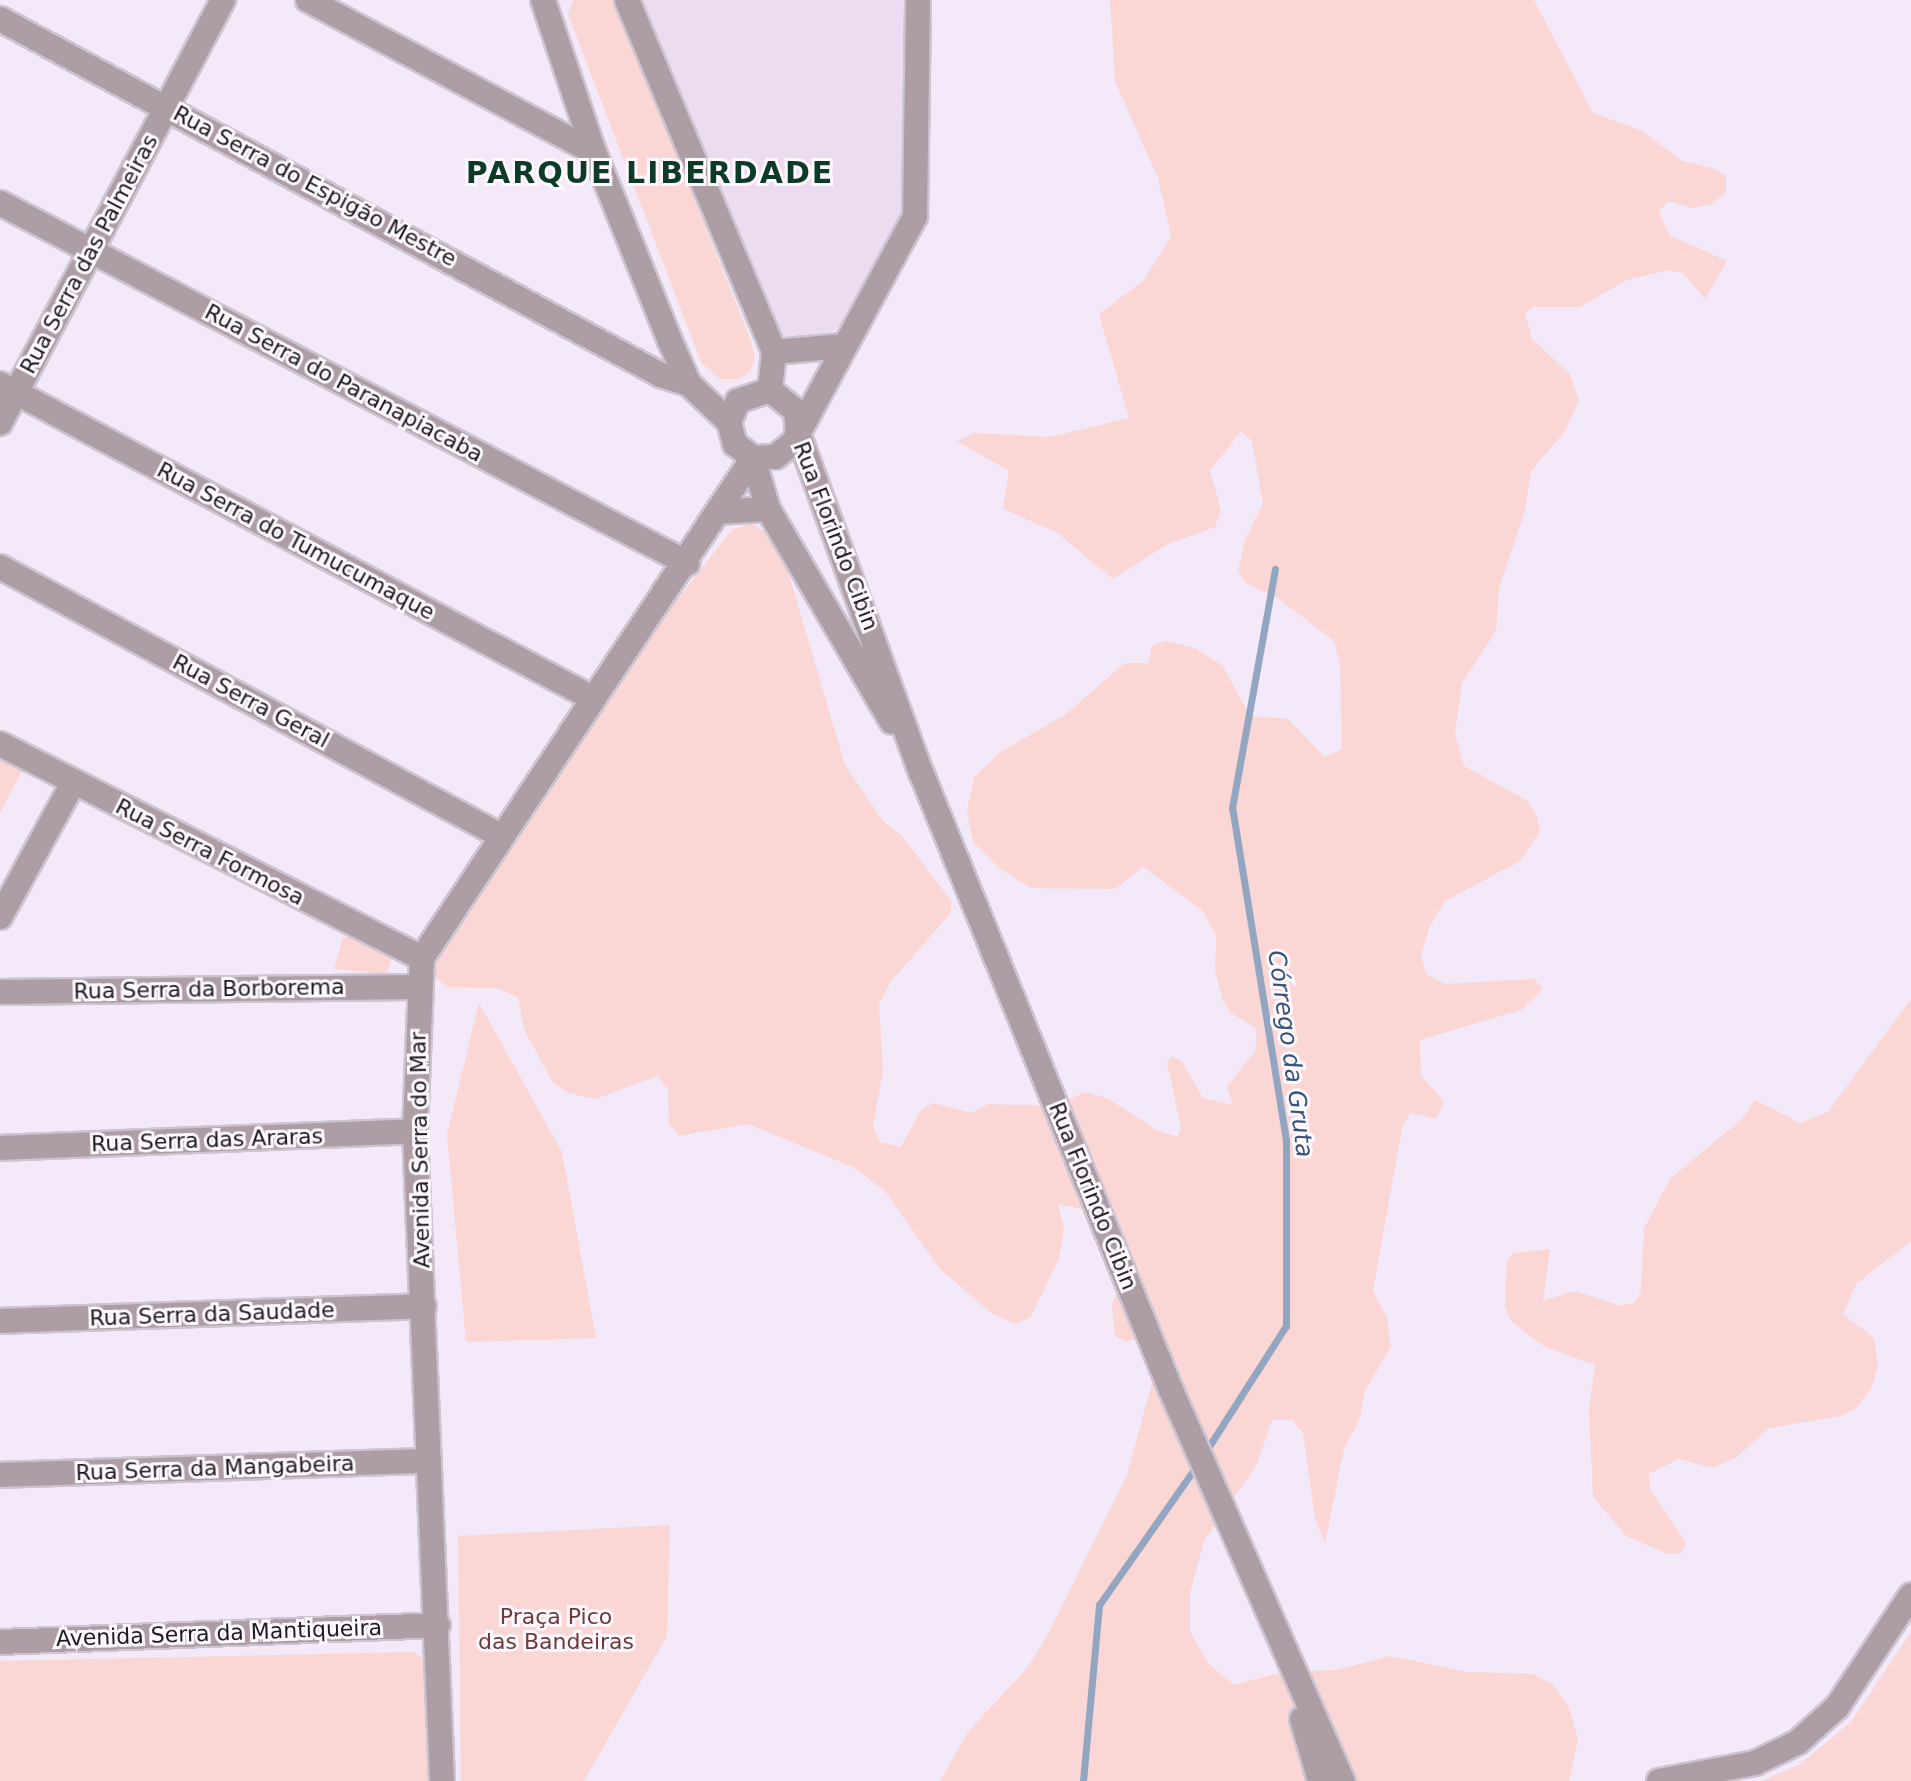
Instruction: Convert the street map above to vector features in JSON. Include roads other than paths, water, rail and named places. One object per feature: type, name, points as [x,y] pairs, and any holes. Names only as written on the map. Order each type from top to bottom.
[{"type":"street","name":"Rua Serra das Palmeiras","points":[[0,423],[8,388],[168,107],[223,0]]},
{"type":"street","points":[[308,0],[594,152]]},
{"type":"street","points":[[543,0],[594,152],[689,384],[729,422],[735,444],[753,458],[785,452],[798,433],[915,216],[918,0]]},
{"type":"street","name":"Rua Florindo Cibin","points":[[627,0],[774,352],[780,396],[798,433],[921,772],[1171,1390],[1343,1781]]},
{"type":"street","name":"Rua Serra do Espigão Mestre","points":[[0,19],[629,354],[661,375],[689,384]]},
{"type":"street","points":[[544,125],[565,119],[576,97]]},
{"type":"street","name":"Rua Serra do Paranapiacaba","points":[[0,203],[687,563]]},
{"type":"street","points":[[629,354],[670,341]]},
{"type":"street","points":[[774,352],[843,346]]},
{"type":"street","points":[[729,422],[738,401],[780,396],[843,346]]},
{"type":"street","name":"Rua Serra do Tumucumaque","points":[[8,388],[592,698]]},
{"type":"street","name":"Rua Florindo Cibin","points":[[753,458],[768,509],[921,772]]},
{"type":"street","name":"Avenida Serra do Mar","points":[[442,1781],[438,1625],[415,1131],[418,987],[422,958],[592,698],[687,563],[753,458]]},
{"type":"street","points":[[718,512],[768,509]]},
{"type":"street","name":"Rua Serra Geral","points":[[0,567],[501,836]]},
{"type":"street","name":"Rua Serra Formosa","points":[[0,744],[422,958]]},
{"type":"street","points":[[0,917],[73,783]]},
{"type":"street","name":"Rua Serra da Borborema","points":[[0,992],[418,987]]},
{"type":"street","name":"Rua Serra das Araras","points":[[0,1148],[415,1131]]},
{"type":"street","name":"Rua Serra da Saudade","points":[[0,1321],[424,1306]]},
{"type":"street","name":"Rua Serra da Mangabeira","points":[[0,1475],[429,1461]]},
{"type":"street","points":[[1659,1781],[1755,1763],[1798,1742],[1837,1707],[1911,1595]]},
{"type":"street","name":"Rua Florindo Cibin","points":[[1272,1617],[1320,1781]]},
{"type":"street","name":"Avenida Serra da Mantiqueira","points":[[0,1642],[438,1625]]},
{"type":"waterway","name":"Córrego da Gruta","points":[[1204,1454],[1286,1326],[1286,1140],[1232,808],[1275,569]]},
{"type":"waterway","name":"Córrego da Gruta","points":[[1083,1781],[1099,1605],[1197,1465]]},
{"type":"district","name":"PARQUE LIBERDADE","points":[[650,173]]},
{"type":"park label","name":"Praça Pico das Bandeiras","points":[[556,1628]]}]
